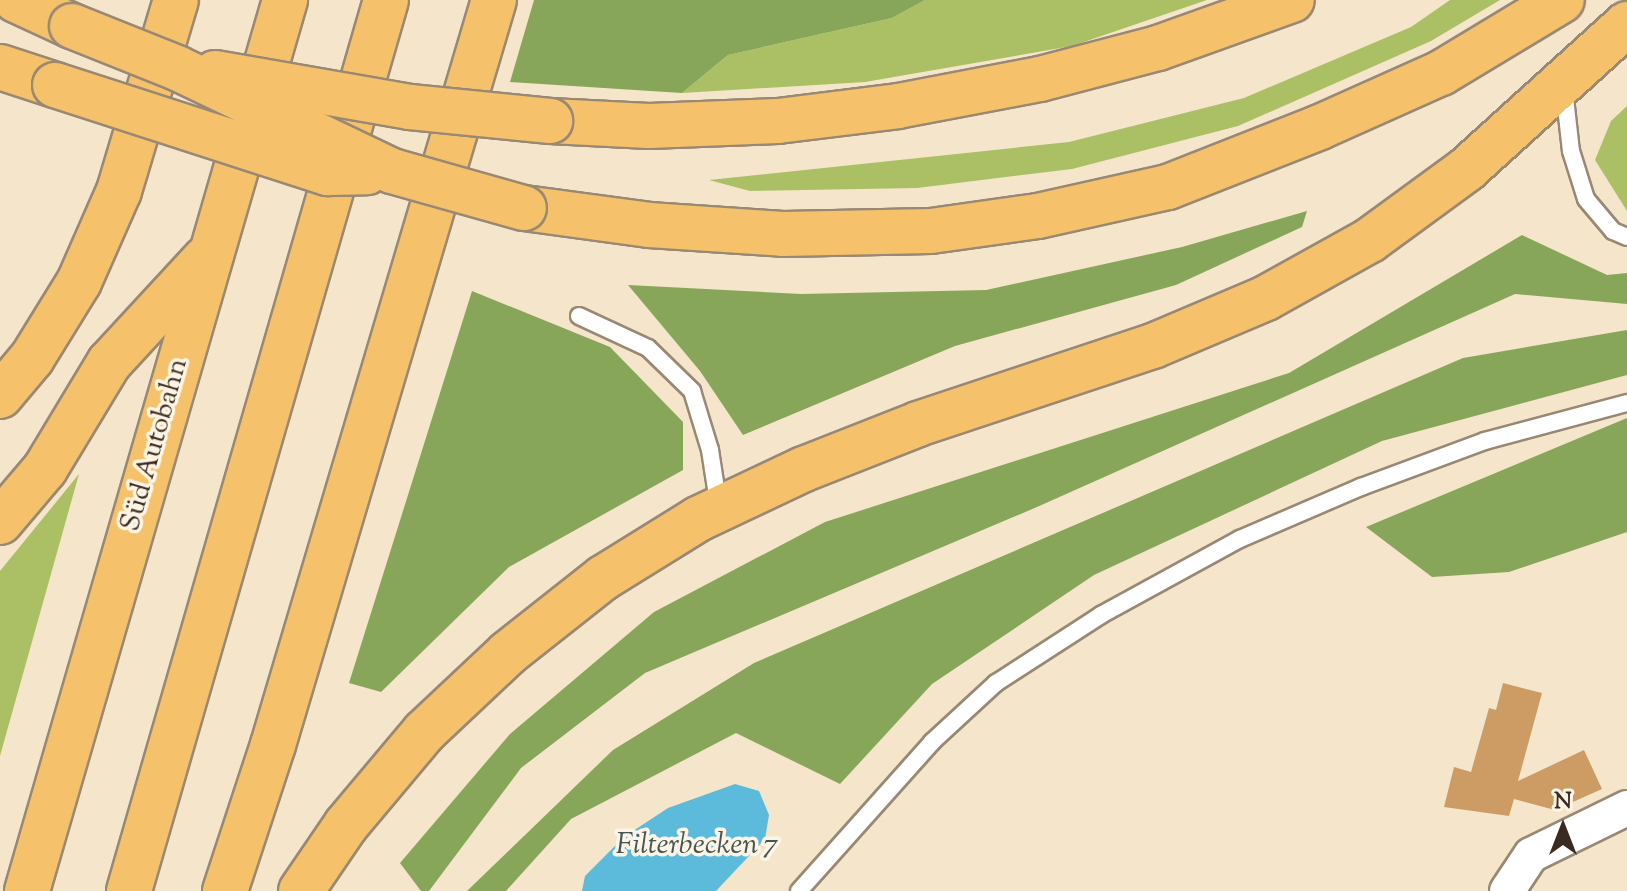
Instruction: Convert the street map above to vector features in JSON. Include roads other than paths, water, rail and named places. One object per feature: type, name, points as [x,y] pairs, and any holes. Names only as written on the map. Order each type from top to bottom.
[{"type":"highway","points":[[16,0],[177,68],[392,171],[524,208],[649,225],[783,234],[931,231],[1038,216],[1168,187],[1320,127],[1441,73],[1562,0]]},
{"type":"highway","points":[[0,396],[32,358],[79,282],[119,191],[176,0]]},
{"type":"highway","name":"Süd Autobahn","points":[[27,891],[285,0]]},
{"type":"highway","points":[[129,891],[386,0]]},
{"type":"highway","points":[[225,891],[278,730],[494,0]]},
{"type":"highway","points":[[177,68],[410,107],[550,121],[649,126],[778,121],[898,106],[1040,79],[1158,48],[1292,0]]},
{"type":"highway","points":[[301,891],[346,825],[424,732],[508,653],[603,578],[719,509],[918,424],[1153,346],[1266,298],[1382,231],[1467,169],[1627,24]]},
{"type":"highway","points":[[0,67],[328,173],[392,171]]},
{"type":"highway","points":[[0,522],[45,469],[109,363],[212,252]]},
{"type":"street","points":[[1507,891],[1531,855],[1627,808]]},
{"type":"lane","points":[[1563,84],[1571,151],[1586,199],[1613,231],[1627,237]]},
{"type":"lane","points":[[579,316],[648,348],[692,391],[710,450],[719,509]]},
{"type":"lane","points":[[799,891],[932,742],[996,683],[1101,615],[1240,539],[1361,487],[1485,441],[1627,403]]},
{"type":"water","name":"Filterbecken 7","points":[[735,784],[759,791],[769,815],[765,839],[716,891],[582,891],[585,876],[624,837],[668,808]]}]
